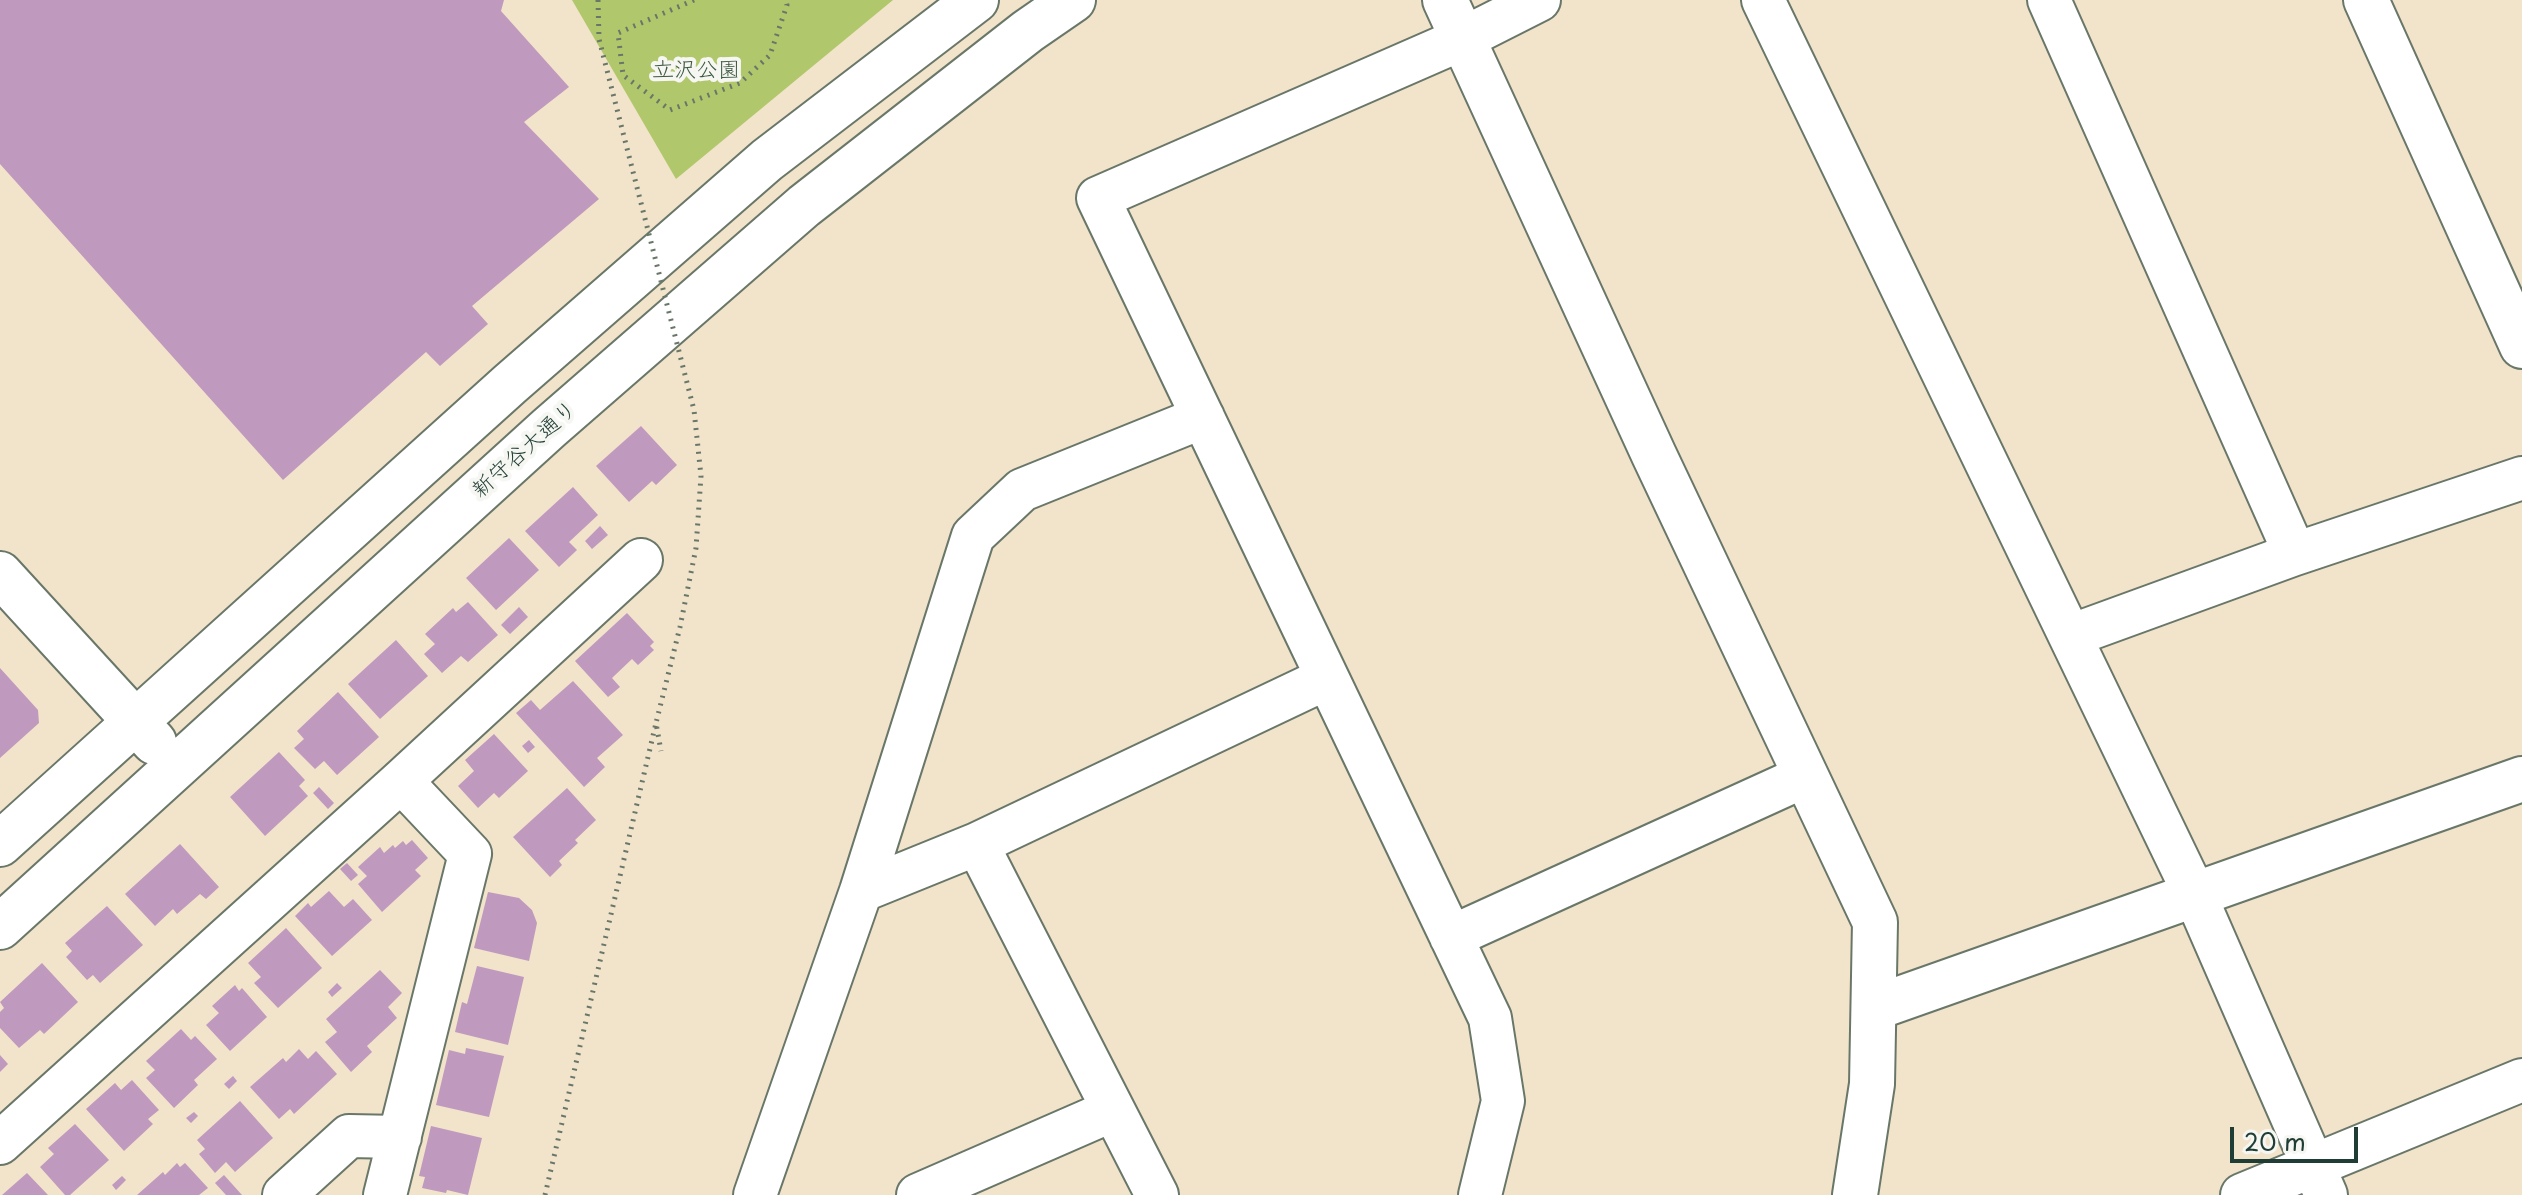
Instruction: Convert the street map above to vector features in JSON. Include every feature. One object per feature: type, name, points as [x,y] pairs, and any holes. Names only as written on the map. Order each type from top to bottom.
[{"type":"street","points":[[0,844],[510,384],[767,160],[976,0]]},
{"type":"street","name":"新守谷大通り","points":[[0,927],[549,428],[804,206],[1073,0]]},
{"type":"street","points":[[1445,0],[1875,922],[1872,1084],[1855,1195]]},
{"type":"street","points":[[1480,1195],[1503,1101],[1490,1018],[1098,198],[1462,39],[1539,0]]},
{"type":"street","points":[[1763,0],[2195,895],[2320,1180]]},
{"type":"street","points":[[2049,0],[2295,554]]},
{"type":"street","points":[[2366,0],[2522,346]]},
{"type":"street","points":[[755,1195],[861,891],[973,536],[1022,490],[1203,417]]},
{"type":"street","points":[[2070,636],[2295,554],[2522,478]]},
{"type":"street","points":[[0,1143],[641,560]]},
{"type":"street","points":[[4,587],[177,767]]},
{"type":"street","points":[[861,891],[977,844],[1327,678]]},
{"type":"street","points":[[1451,937],[1805,776]]},
{"type":"street","points":[[1874,1008],[2522,779]]},
{"type":"street","points":[[385,1195],[470,854],[401,781]]},
{"type":"street","points":[[977,844],[1157,1195]]},
{"type":"street","points":[[2242,1195],[2320,1180],[2522,1080]]},
{"type":"street","points":[[918,1195],[1113,1110]]},
{"type":"street","points":[[284,1195],[349,1136],[400,1137]]},
{"type":"path","points":[[545,1195],[680,627],[696,548],[701,476],[694,410],[599,39],[598,0]]},
{"type":"path","points":[[694,0],[618,33],[623,75],[670,110],[740,83],[770,55],[786,0]]},
{"type":"path","points":[[656,723],[661,751]]},
{"type":"green space","name":"立沢公園","points":[[572,0],[893,0],[676,179]]},
{"type":"building","points":[[0,0],[504,0],[501,11],[569,87],[524,122],[599,199],[472,306],[488,324],[440,366],[426,352],[283,480],[0,164]]},
{"type":"building","points":[[641,426],[677,465],[656,485],[652,481],[629,502],[596,466]]},
{"type":"building","points":[[573,487],[598,515],[569,542],[577,550],[559,567],[525,531]]},
{"type":"building","points":[[600,526],[608,535],[592,549],[585,541]]},
{"type":"building","points":[[509,538],[539,570],[496,610],[466,578]]},
{"type":"building","points":[[468,602],[498,635],[468,662],[461,656],[442,673],[424,654],[435,644],[425,634],[453,608],[456,612]]},
{"type":"building","points":[[519,607],[528,617],[510,634],[501,625]]},
{"type":"building","points":[[627,613],[654,642],[650,646],[654,650],[638,665],[632,659],[612,678],[620,687],[608,697],[575,661]]},
{"type":"building","points":[[396,640],[428,676],[380,719],[348,684]]},
{"type":"building","points":[[0,668],[38,710],[39,723],[0,758]]},
{"type":"building","points":[[573,681],[623,735],[597,758],[605,767],[584,787],[516,713],[531,700],[540,710]]},
{"type":"building","points":[[338,692],[379,737],[337,775],[324,761],[315,769],[294,748],[304,739],[297,731]]},
{"type":"building","points":[[494,734],[528,771],[499,798],[494,793],[478,808],[458,786],[474,771],[465,760]]},
{"type":"building","points":[[529,740],[535,747],[528,753],[522,746]]},
{"type":"building","points":[[279,752],[305,780],[299,786],[308,796],[265,836],[230,797]]},
{"type":"building","points":[[319,787],[334,803],[328,809],[313,793]]},
{"type":"building","points":[[567,788],[596,820],[575,840],[578,843],[559,861],[562,865],[550,877],[513,837]]},
{"type":"building","points":[[412,840],[428,858],[415,870],[421,876],[382,912],[358,884],[367,876],[358,867],[380,847],[384,853],[393,845],[395,848],[403,841],[406,845]]},
{"type":"building","points":[[180,844],[219,887],[206,899],[200,894],[177,914],[173,909],[155,926],[125,894]]},
{"type":"building","points":[[347,863],[358,875],[351,881],[340,869]]},
{"type":"building","points":[[329,891],[344,907],[353,899],[372,920],[332,956],[295,916],[308,903],[311,907]]},
{"type":"building","points":[[488,892],[519,898],[532,910],[537,923],[529,961],[474,948]]},
{"type":"building","points":[[107,906],[143,945],[100,983],[93,975],[87,980],[66,957],[72,951],[65,943]]},
{"type":"building","points":[[286,928],[322,968],[278,1008],[254,983],[261,977],[248,963]]},
{"type":"building","points":[[42,963],[78,1002],[44,1034],[40,1030],[19,1048],[0,1028],[0,1012],[4,1008],[0,1002]]},
{"type":"building","points":[[477,966],[524,977],[508,1045],[455,1032],[462,1002],[467,1004]]},
{"type":"building","points":[[380,970],[402,993],[388,1007],[397,1018],[367,1046],[372,1052],[351,1072],[325,1042],[337,1032],[326,1019]]},
{"type":"building","points":[[337,983],[342,988],[332,997],[328,992]]},
{"type":"building","points":[[235,985],[239,991],[242,988],[267,1017],[230,1051],[206,1025],[219,1013],[212,1006]]},
{"type":"building","points":[[181,1029],[191,1040],[195,1036],[217,1059],[194,1080],[198,1085],[174,1108],[146,1078],[155,1070],[146,1061]]},
{"type":"building","points":[[466,1048],[504,1056],[489,1117],[436,1105],[449,1050],[465,1054]]},
{"type":"building","points":[[299,1049],[308,1059],[316,1051],[337,1074],[294,1114],[290,1109],[279,1119],[250,1087],[283,1058],[286,1062]]},
{"type":"building","points":[[0,1055],[8,1064],[0,1072]]},
{"type":"building","points":[[233,1076],[237,1081],[229,1089],[224,1084]]},
{"type":"building","points":[[132,1080],[159,1110],[148,1119],[153,1124],[124,1151],[86,1109],[115,1083],[121,1090]]},
{"type":"building","points":[[240,1101],[273,1138],[235,1172],[226,1162],[215,1173],[199,1154],[205,1149],[197,1140]]},
{"type":"building","points":[[194,1112],[198,1116],[191,1123],[186,1118]]},
{"type":"building","points":[[75,1124],[109,1160],[70,1195],[65,1195],[40,1167],[54,1154],[48,1148]]},
{"type":"building","points":[[431,1126],[482,1138],[468,1195],[422,1188],[425,1177],[419,1176]]},
{"type":"building","points":[[177,1163],[180,1167],[185,1163],[208,1188],[199,1195],[137,1195],[163,1172],[165,1175]]},
{"type":"building","points":[[27,1173],[48,1195],[2,1195]]},
{"type":"building","points":[[224,1175],[242,1195],[226,1195],[215,1183]]},
{"type":"building","points":[[122,1176],[126,1180],[116,1190],[112,1185]]}]
